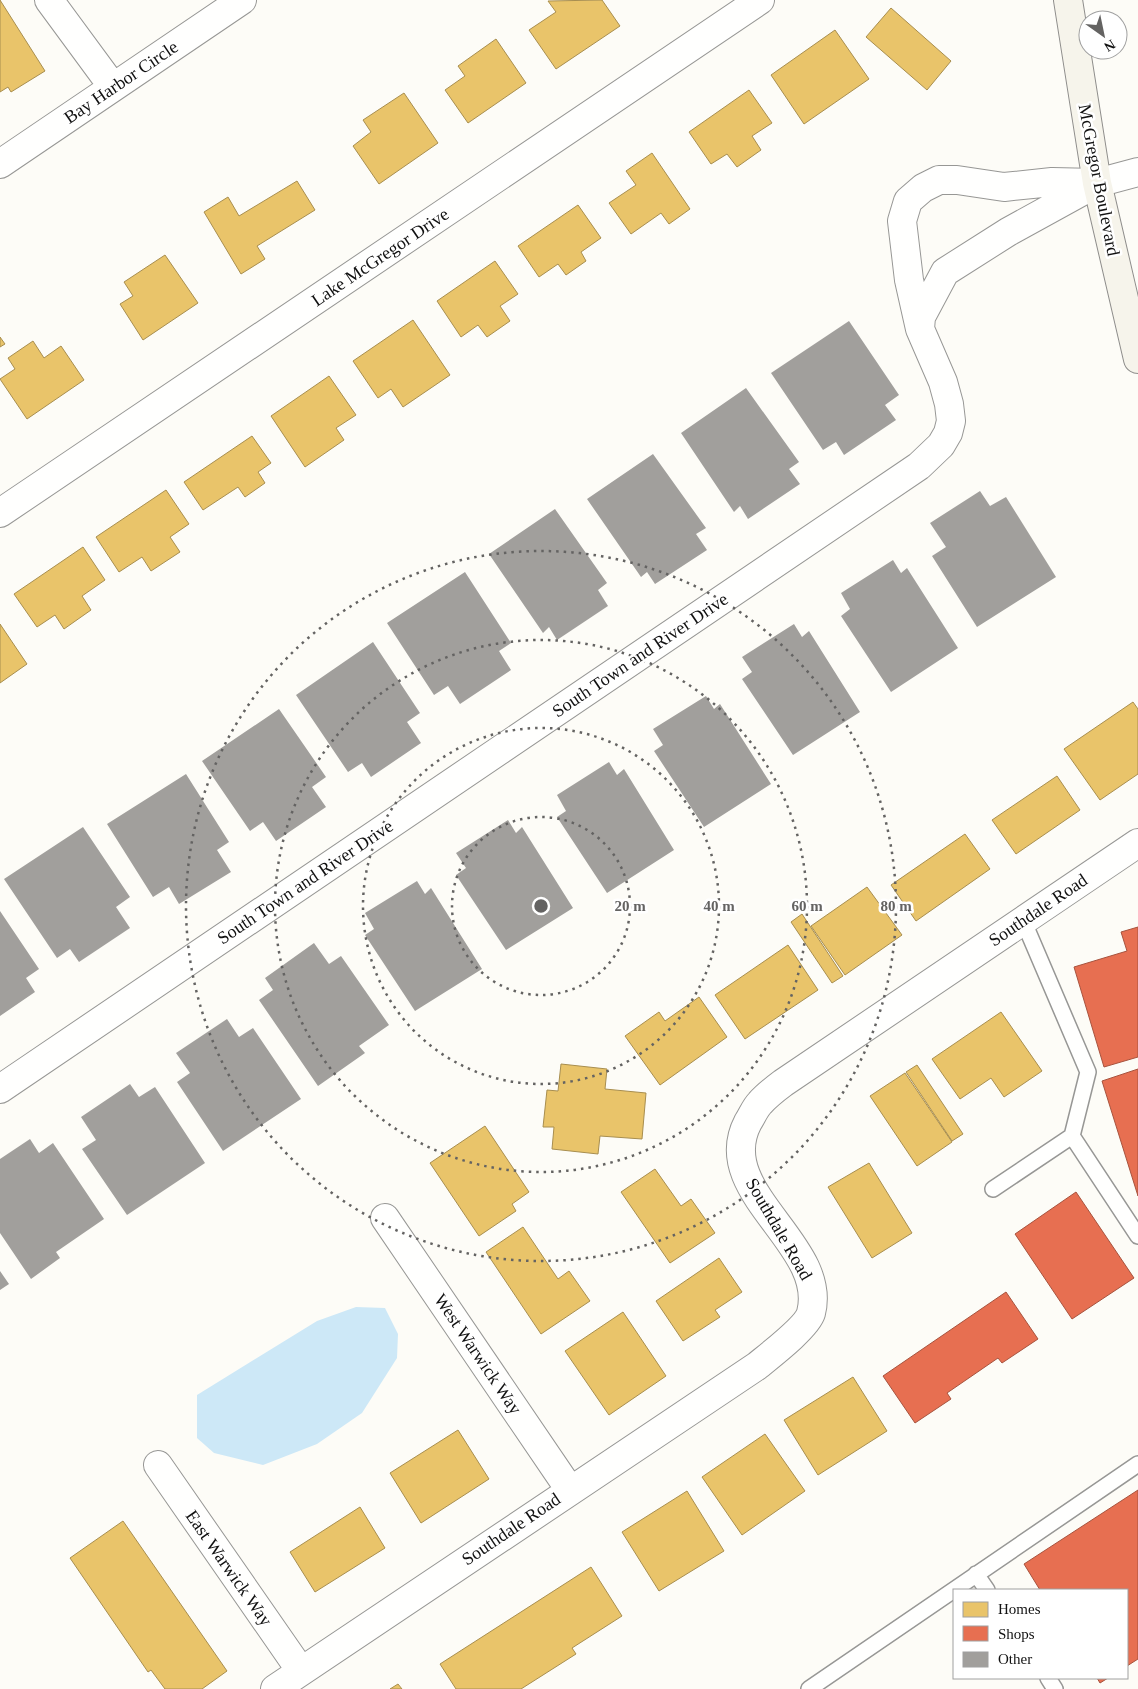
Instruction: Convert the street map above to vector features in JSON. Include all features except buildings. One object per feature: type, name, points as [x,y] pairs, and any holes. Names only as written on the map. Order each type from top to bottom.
[{"type":"main road","name":"McGregor Boulevard","points":[[1068,0],[1097,183],[1138,360]]},
{"type":"street","points":[[48,0],[113,88]]},
{"type":"street","name":"Bay Harbor Circle","points":[[0,164],[242,0]]},
{"type":"street","name":"Lake McGregor Drive","points":[[0,513],[760,0]]},
{"type":"street","points":[[920,329],[921,317],[945,272],[1008,232],[1097,183],[1138,172]]},
{"type":"street","name":"South Town and River Drive","points":[[0,1089],[919,466],[940,445],[948,433],[951,421],[949,404],[942,382],[920,329],[909,280],[902,221],[908,201],[923,188],[939,180],[957,180],[1004,187],[1052,182],[1097,183]]},
{"type":"street","name":"Southdale Road","points":[[275,1689],[757,1366],[785,1344],[811,1315],[812,1280],[795,1250],[756,1193],[742,1164],[744,1131],[758,1104],[783,1083],[1138,843]]},
{"type":"street","name":"West Warwick Way","points":[[384,1218],[570,1490]]},
{"type":"street","name":"East Warwick Way","points":[[158,1465],[301,1671]]},
{"type":"lane","points":[[993,1189],[1072,1136],[1088,1072],[1023,920]]},
{"type":"lane","points":[[1072,1136],[1138,1236]]},
{"type":"lane","points":[[954,1589],[1138,1464]]},
{"type":"lane","points":[[976,1574],[986,1589]]},
{"type":"lane","points":[[809,1689],[953,1590]]},
{"type":"water","points":[[356,1307],[385,1308],[398,1334],[397,1358],[362,1413],[317,1444],[263,1465],[214,1453],[197,1438],[197,1395],[317,1321]]}]
